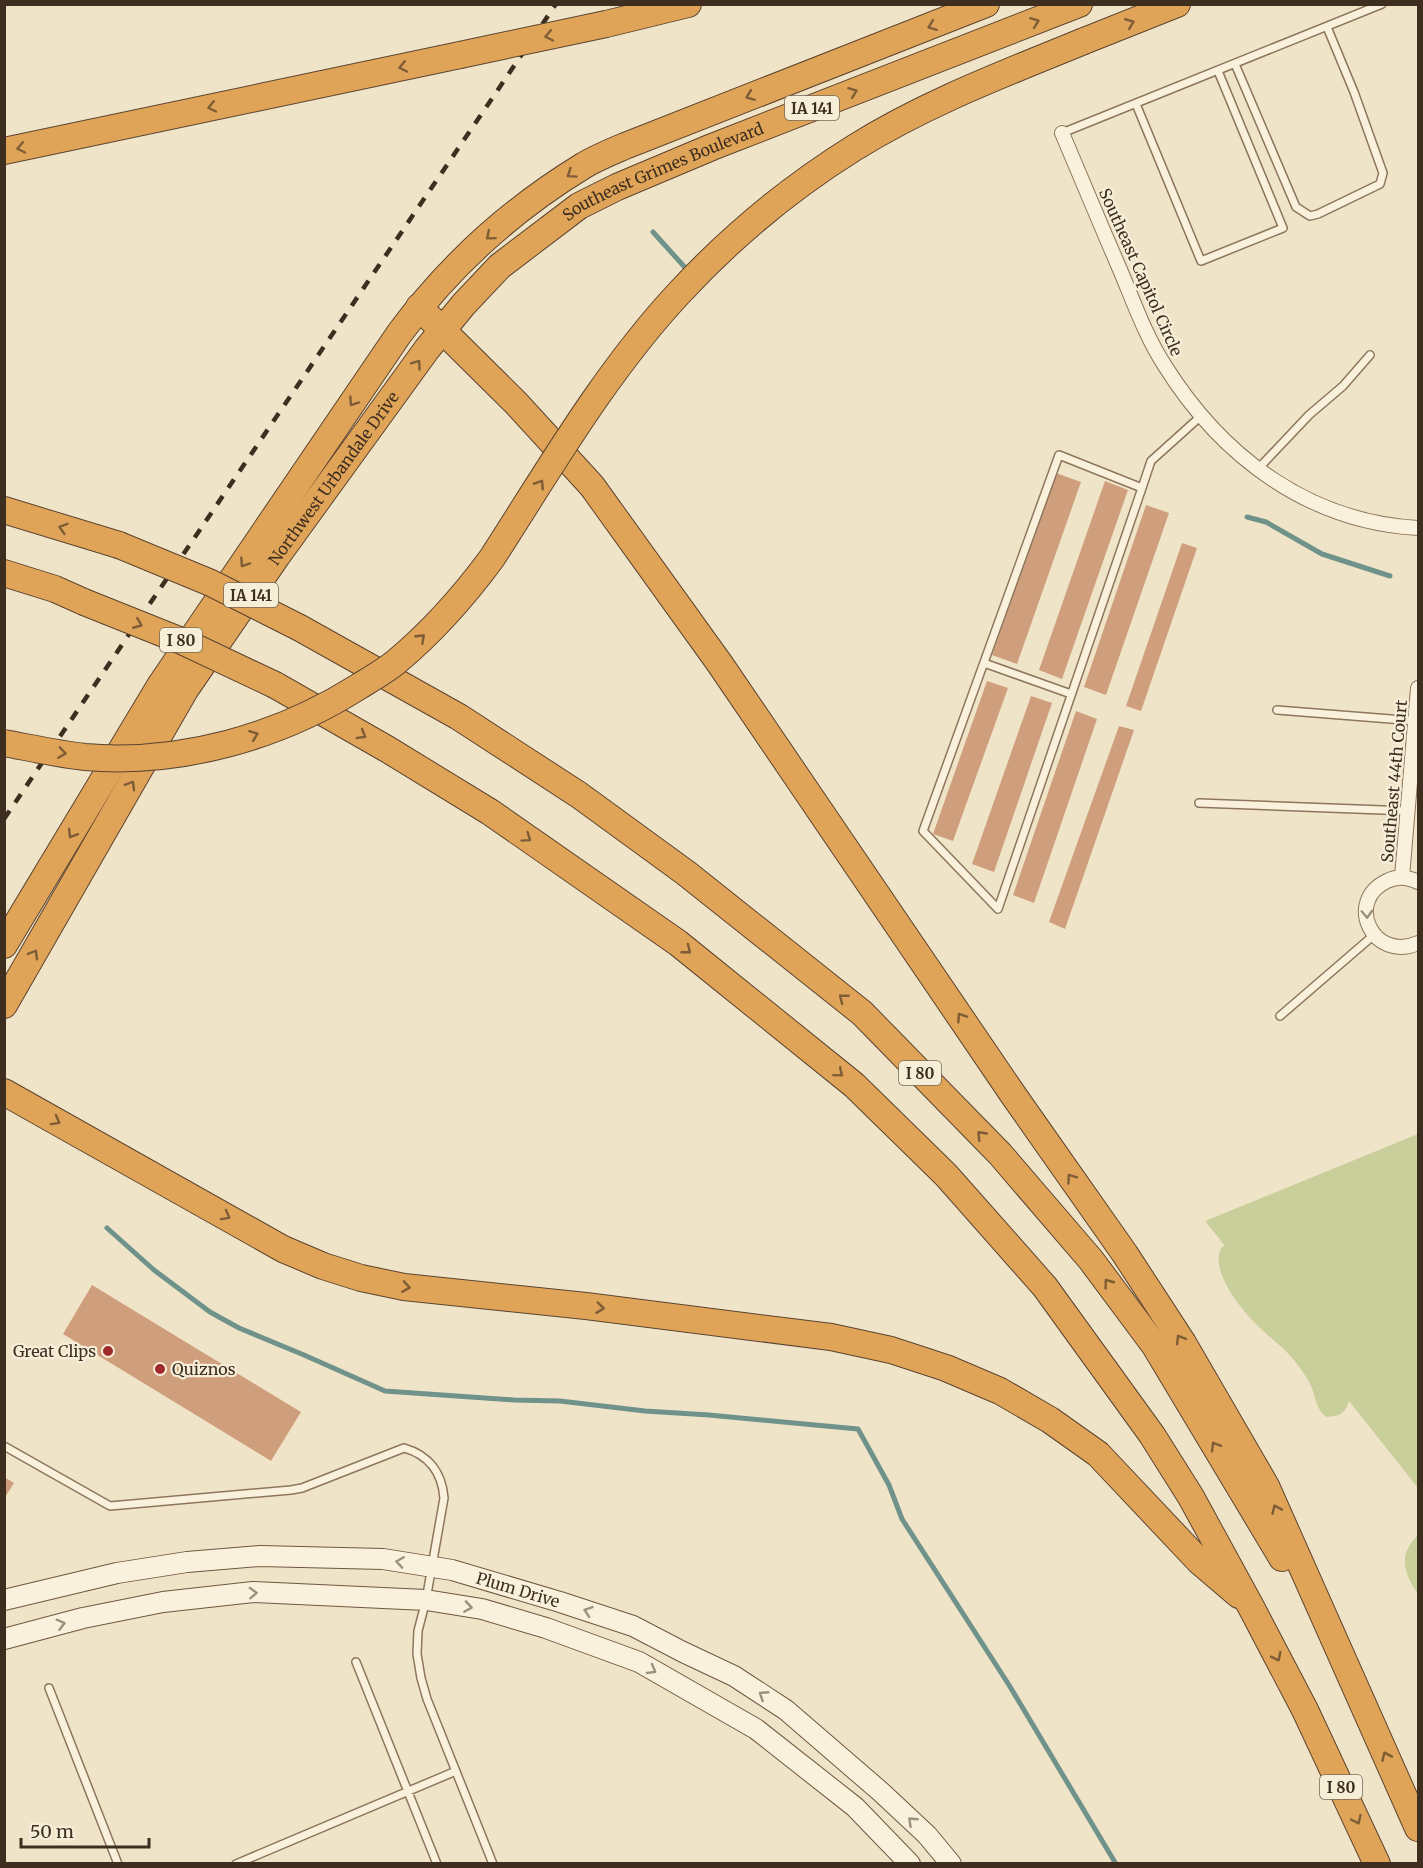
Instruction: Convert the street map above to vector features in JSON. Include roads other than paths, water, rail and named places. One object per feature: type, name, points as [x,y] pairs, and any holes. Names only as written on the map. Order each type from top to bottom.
[{"type":"highway","points":[[4,151],[606,24],[688,4]]},
{"type":"highway","name":"Southeast Grimes Boulevard","points":[[535,198],[585,165],[624,146],[986,4]]},
{"type":"highway","name":"Southeast Grimes Boulevard","points":[[551,226],[579,206],[666,166],[1079,4]]},
{"type":"highway","points":[[4,743],[86,757],[182,754],[242,740],[301,718],[337,700],[395,663],[424,636],[474,582],[592,405],[634,348],[679,292],[728,244],[774,204],[832,162],[887,129],[982,83],[1177,4]]},
{"type":"highway","name":"Northwest Urbandale Drive","points":[[4,945],[161,684],[419,307],[463,258],[535,198]]},
{"type":"highway","name":"Northwest Urbandale Drive","points":[[4,1005],[185,690],[277,556],[442,330],[500,266],[551,226]]},
{"type":"highway","points":[[419,307],[516,403],[591,486],[726,674],[1014,1096],[1125,1254],[1183,1343],[1266,1486],[1360,1697]]},
{"type":"highway","name":"I 80","points":[[4,510],[119,545],[211,584],[300,628],[459,717],[579,795],[686,873],[870,1021],[1008,1163],[1091,1260],[1155,1346],[1272,1539],[1360,1697],[1419,1828]]},
{"type":"highway","name":"I 80","points":[[4,573],[55,589],[184,642],[275,685],[387,749],[490,812],[678,942],[854,1085],[946,1175],[1045,1287],[1152,1434],[1191,1497],[1250,1605],[1305,1710],[1377,1863]]},
{"type":"highway","points":[[4,1092],[283,1249],[323,1266],[361,1278],[404,1287],[586,1306],[831,1337],[891,1350],[946,1368],[1000,1391],[1050,1420],[1098,1454],[1199,1561],[1250,1605]]},
{"type":"street","name":"Southeast Capitol Circle","points":[[1062,134],[1148,333],[1164,365],[1201,416],[1232,449],[1257,470],[1284,488],[1343,514],[1374,523],[1419,528]]},
{"type":"street","name":"Southeast 44th Court","points":[[1402,877],[1409,811],[1414,790],[1419,688]]},
{"type":"street","name":"Southeast 44th Court","points":[[1374,936],[1365,914],[1372,892],[1380,884],[1391,879],[1402,877],[1419,882]]},
{"type":"street","points":[[1374,936],[1389,946],[1399,948],[1419,943]]},
{"type":"street","name":"Plum Drive","points":[[4,1600],[117,1573],[187,1562],[260,1556],[383,1559],[452,1570],[633,1626],[683,1653],[734,1676],[786,1710],[881,1792],[927,1835],[951,1863]]},
{"type":"street","name":"Plum Drive","points":[[4,1639],[83,1618],[163,1602],[253,1592],[426,1600],[482,1609],[546,1628],[639,1662],[756,1729],[855,1807],[910,1863]]},
{"type":"lane","points":[[1062,134],[1382,4]]},
{"type":"lane","points":[[1235,64],[1296,207],[1310,216],[1318,214],[1380,184],[1383,173],[1354,92],[1327,27]]},
{"type":"lane","points":[[1136,104],[1201,261],[1283,228],[1218,71]]},
{"type":"lane","points":[[1257,470],[1310,415],[1343,386],[1370,355]]},
{"type":"lane","points":[[1142,488],[1059,455],[923,831],[998,909],[1071,694],[1142,488],[1151,461],[1201,416]]},
{"type":"lane","points":[[984,663],[1071,694]]},
{"type":"lane","points":[[1277,710],[1416,721]]},
{"type":"lane","points":[[1199,803],[1409,811]]},
{"type":"lane","points":[[1280,1017],[1374,936]]},
{"type":"lane","points":[[4,1446],[110,1506],[302,1488],[404,1448],[429,1462],[443,1484],[444,1498],[426,1600],[418,1631],[417,1654],[427,1699],[493,1863]]},
{"type":"lane","points":[[356,1662],[437,1863]]},
{"type":"lane","points":[[49,1688],[118,1863]]},
{"type":"lane","points":[[236,1863],[456,1772]]},
{"type":"waterway","points":[[653,232],[690,273]]},
{"type":"waterway","points":[[1247,517],[1266,522],[1322,554],[1390,576]]},
{"type":"waterway","points":[[107,1228],[154,1270],[210,1312],[239,1328],[385,1391],[560,1401],[645,1411],[858,1429],[889,1485],[902,1519],[1009,1685],[1116,1864]]},
{"type":"railway","points":[[4,819],[556,4]]},
{"type":"place","name":"Great Clips","points":[[108,1351]]},
{"type":"place","name":"Quiznos","points":[[160,1369]]}]
